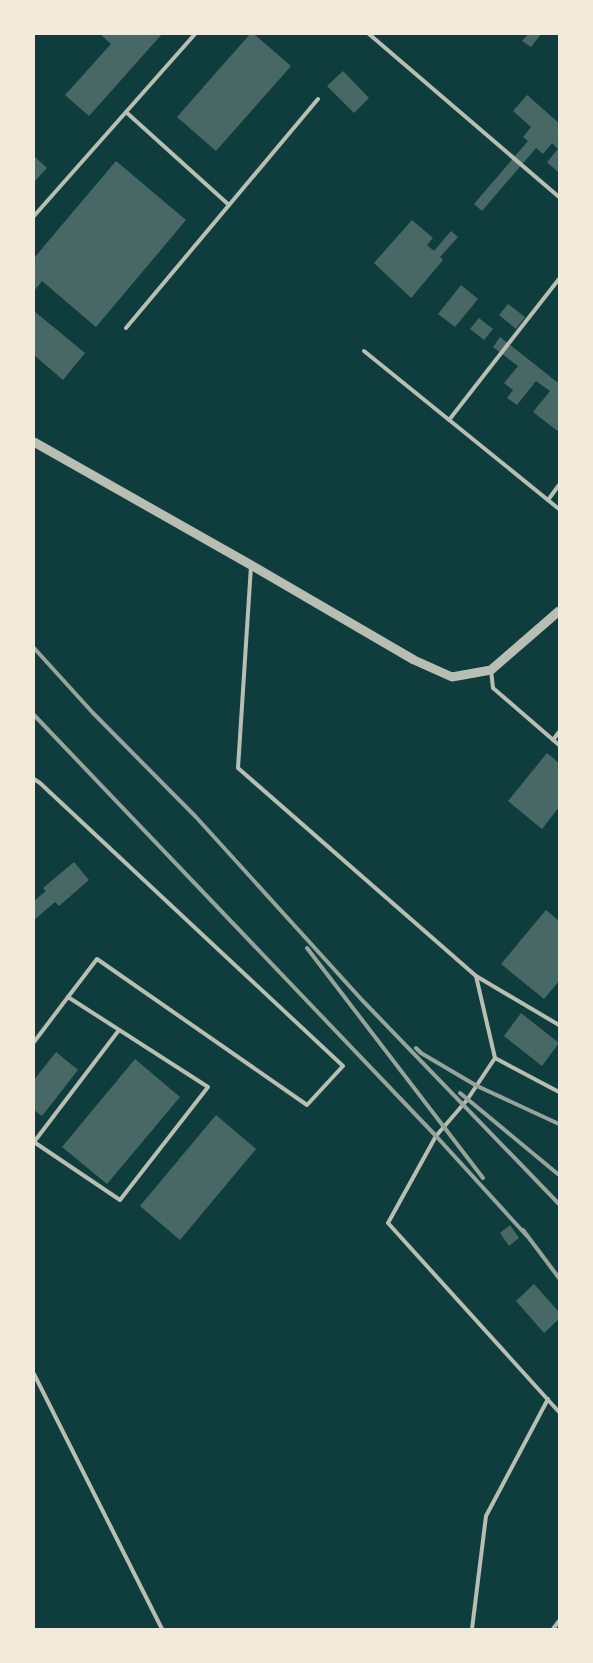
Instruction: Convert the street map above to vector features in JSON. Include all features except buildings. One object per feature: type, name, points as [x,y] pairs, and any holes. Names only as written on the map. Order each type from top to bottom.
[{"type":"street","points":[[34,442],[414,660],[452,677],[491,670],[559,611]]},
{"type":"lane","points":[[34,216],[195,34]]},
{"type":"lane","points":[[369,34],[559,197]]},
{"type":"lane","points":[[126,328],[318,99]]},
{"type":"lane","points":[[126,112],[229,205]]},
{"type":"lane","points":[[449,420],[559,278]]},
{"type":"lane","points":[[364,351],[559,509]]},
{"type":"lane","points":[[548,500],[559,485]]},
{"type":"lane","points":[[251,565],[238,768],[476,976],[559,1025]]},
{"type":"lane","points":[[491,670],[493,688],[559,745]]},
{"type":"lane","points":[[554,740],[559,732]]},
{"type":"lane","points":[[34,780],[40,783],[344,1066],[307,1105],[97,959],[34,1042]]},
{"type":"lane","points":[[34,785],[40,783]]},
{"type":"lane","points":[[476,976],[495,1058],[467,1100],[436,1136],[388,1224],[559,1412]]},
{"type":"lane","points":[[68,997],[208,1087],[120,1200],[34,1142],[119,1030]]},
{"type":"lane","points":[[495,1058],[559,1092]]},
{"type":"lane","points":[[34,1374],[162,1629]]},
{"type":"lane","points":[[472,1629],[486,1516],[548,1399]]},
{"type":"lane","points":[[553,1629],[559,1621]]},
{"type":"railway","points":[[34,648],[93,713],[196,817],[362,1000],[559,1204]]},
{"type":"railway","points":[[34,715],[436,1136],[527,1236]]},
{"type":"railway","points":[[307,948],[483,1178]]},
{"type":"railway","points":[[416,1048],[421,1053],[477,1086],[559,1124]]},
{"type":"railway","points":[[460,1093],[559,1175]]},
{"type":"railway","points":[[523,1230],[559,1278]]}]
